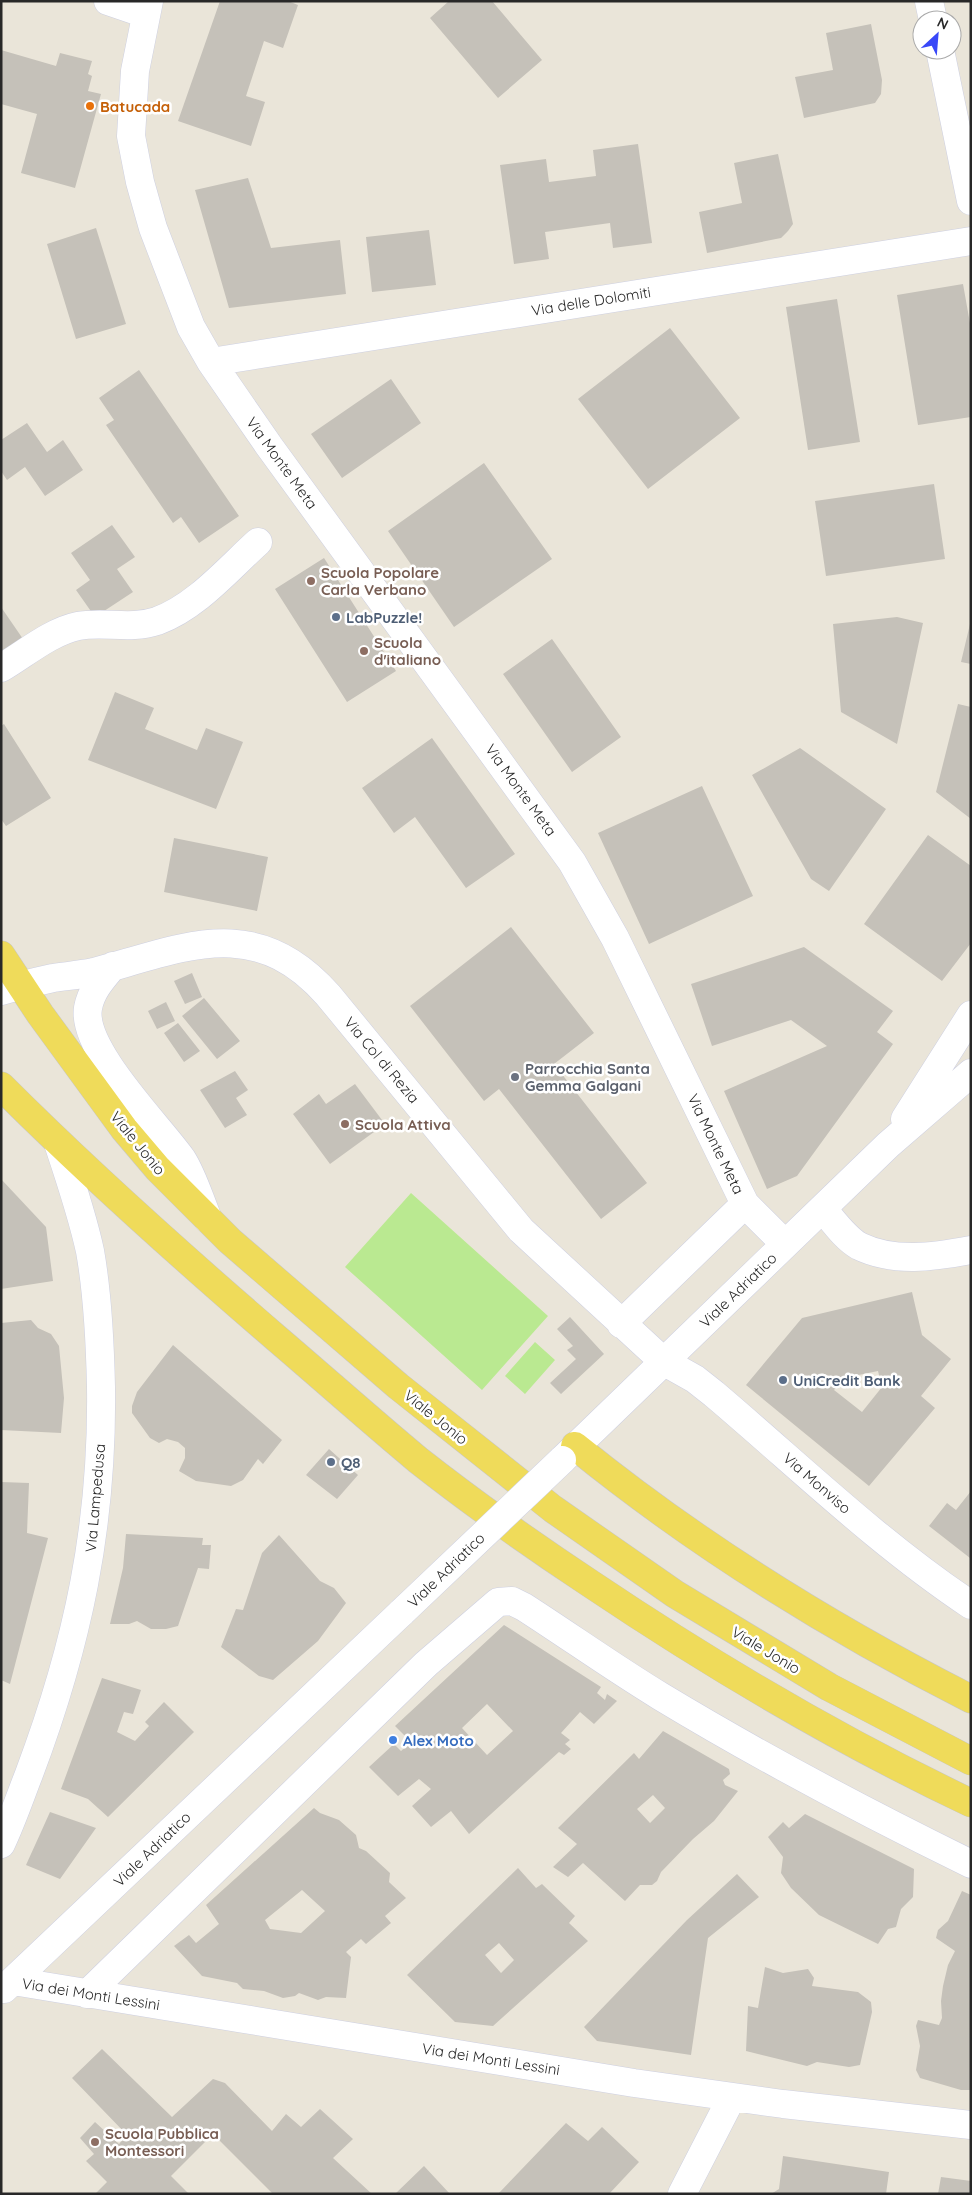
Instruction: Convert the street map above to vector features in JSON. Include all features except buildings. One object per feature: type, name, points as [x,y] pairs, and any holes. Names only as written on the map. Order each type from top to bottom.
[{"type":"main road","name":"Viale Jonio","points":[[1,955],[11,989],[158,1169],[210,1222],[398,1386],[484,1456],[587,1533],[675,1594],[757,1646],[829,1687],[971,1761]]},
{"type":"main road","points":[[1,1086],[58,1143],[188,1262],[401,1445],[530,1544],[653,1626],[748,1684],[866,1751],[971,1803]]},
{"type":"main road","points":[[568,1453],[718,1552],[887,1656],[971,1699]]},
{"type":"street","points":[[108,1],[148,8]]},
{"type":"street","name":"Via Monte Meta","points":[[148,8],[139,47],[132,99],[132,136],[146,206],[162,257],[191,327],[211,362],[268,446],[572,862],[615,938],[745,1204],[785,1244]]},
{"type":"street","points":[[942,60],[971,201]]},
{"type":"street","name":"Via delle Dolomiti","points":[[211,362],[971,241]]},
{"type":"street","points":[[1,668],[68,629],[86,625],[134,626],[157,621],[172,614],[196,598],[258,542]]},
{"type":"street","name":"Via Col di Rezia","points":[[11,989],[114,966],[148,956],[221,942],[234,942],[266,951],[296,966],[322,989],[521,1230],[663,1362]]},
{"type":"street","points":[[114,966],[93,992],[88,1009],[88,1024],[103,1058],[183,1161],[210,1222]]},
{"type":"street","points":[[888,1146],[971,1015]]},
{"type":"street","points":[[888,1146],[971,1073]]},
{"type":"street","name":"Via Lampedusa","points":[[1,1844],[42,1740],[68,1655],[91,1555],[99,1481],[101,1408],[97,1307],[85,1228],[58,1143]]},
{"type":"street","name":"Viale Adriatico","points":[[7,1987],[888,1146]]},
{"type":"street","points":[[621,1324],[745,1204]]},
{"type":"street","points":[[823,1210],[844,1234],[859,1246],[895,1257],[923,1257],[971,1250]]},
{"type":"street","name":"Via Monviso","points":[[663,1362],[695,1379],[859,1521],[935,1581],[971,1605]]},
{"type":"street","points":[[87,1994],[426,1664],[486,1610],[498,1602],[512,1601],[524,1607],[658,1694],[746,1746],[882,1821],[971,1864]]},
{"type":"street","name":"Via dei Monti Lessini","points":[[7,1987],[87,1994],[614,2080],[732,2097],[971,2125]]},
{"type":"street","points":[[682,2194],[732,2097]]},
{"type":"green space","points":[[411,1193],[548,1316],[482,1390],[345,1267]]},
{"type":"green space","points":[[535,1342],[555,1360],[525,1394],[505,1376]]},
{"type":"place","name":"Batucada","points":[[90,106]]},
{"type":"place","name":"Scuola Popolare Carla Verbano","points":[[311,581]]},
{"type":"place","name":"LabPuzzle!","points":[[336,617]]},
{"type":"place","name":"Scuola d'italiano","points":[[364,651]]},
{"type":"place","name":"Parrocchia Santa Gemma Galgani","points":[[515,1077]]},
{"type":"place","name":"Scuola Attiva","points":[[345,1124]]},
{"type":"place","name":"UniCredit Bank","points":[[783,1380]]},
{"type":"place","name":"Q8","points":[[331,1462]]},
{"type":"place","name":"Alex Moto","points":[[393,1740]]},
{"type":"place","name":"Scuola Pubblica Montessori","points":[[95,2142]]}]
